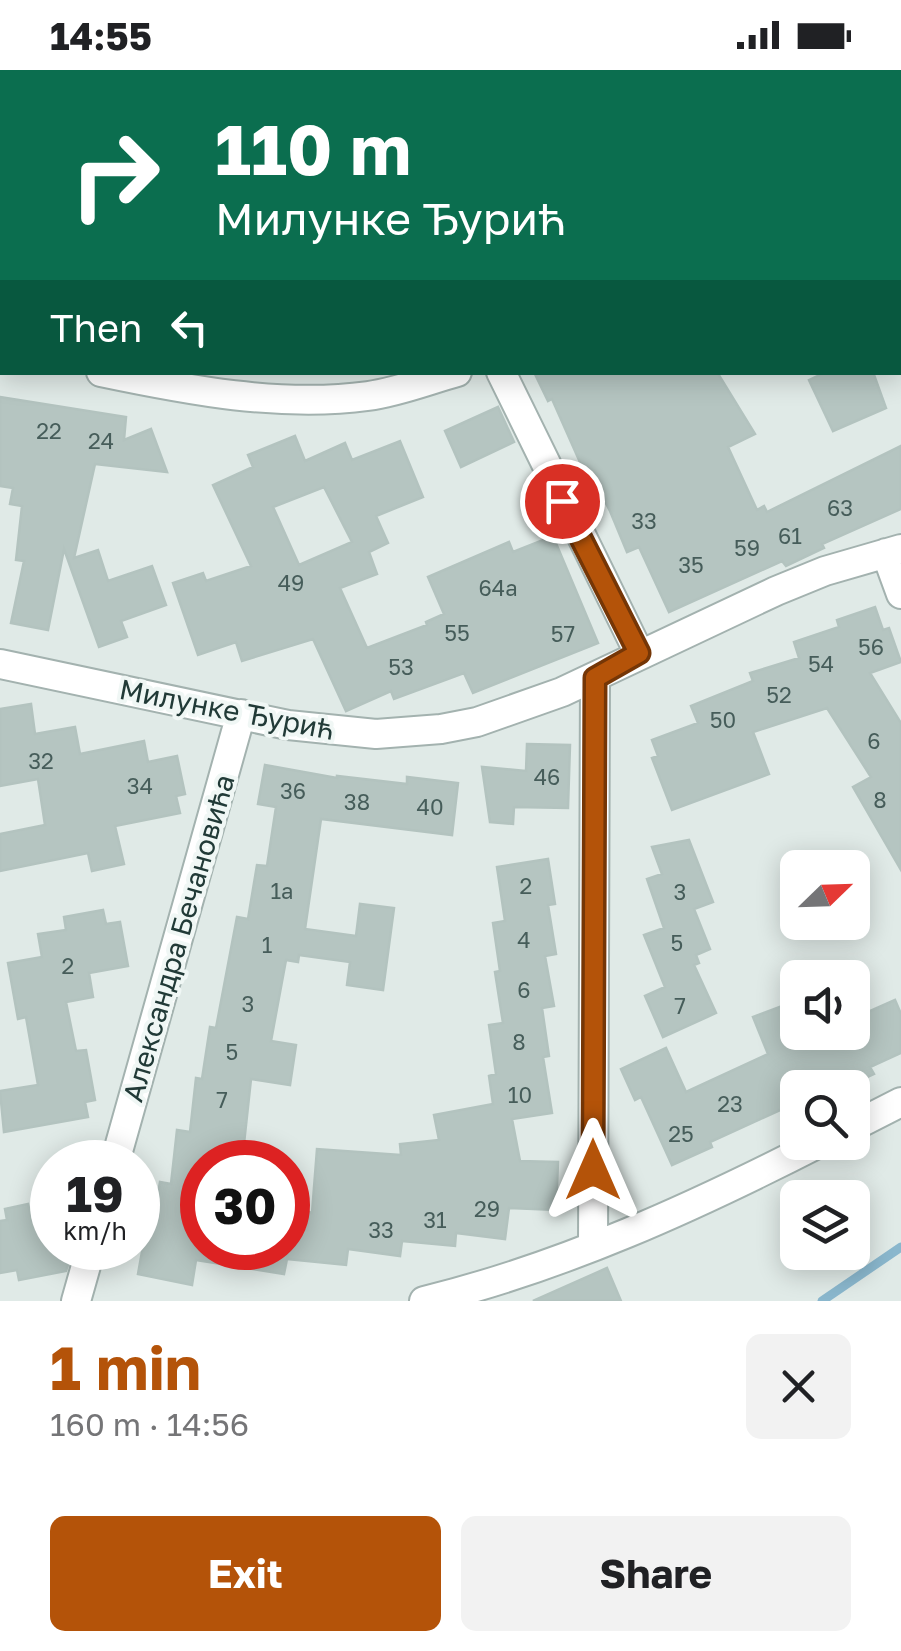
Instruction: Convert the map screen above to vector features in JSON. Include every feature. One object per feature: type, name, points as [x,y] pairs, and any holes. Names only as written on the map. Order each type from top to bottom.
[{"type":"street","points":[[119,375],[222,392],[312,401],[372,395],[447,375]]},
{"type":"street","points":[[502,375],[639,653]]},
{"type":"street","points":[[894,551],[901,594]]},
{"type":"street","name":"Милунке Ђурић","points":[[0,664],[335,731],[376,734],[440,729],[521,708],[595,678],[639,653],[825,571],[894,551]]},
{"type":"street","points":[[592,1246],[595,678]]},
{"type":"street","name":"Александра Бечановића","points":[[121,1140],[241,714]]},
{"type":"street","points":[[870,1118],[901,1102]]},
{"type":"street","points":[[424,1301],[474,1289],[663,1219],[784,1160]]},
{"type":"street","points":[[76,1301],[85,1270]]},
{"type":"building","points":[[535,375],[719,375],[755,434],[728,447],[757,510],[764,506],[767,512],[901,446],[901,509],[822,544],[824,548],[786,566],[782,561],[669,612],[639,547],[627,552],[552,399],[548,401]]},
{"type":"building","points":[[820,375],[874,375],[886,408],[833,431],[809,380]]},
{"type":"building","points":[[0,397],[126,417],[124,440],[151,429],[167,472],[95,464],[74,558],[98,550],[108,581],[152,566],[166,605],[121,621],[127,637],[99,647],[64,549],[48,630],[11,623],[24,561],[16,560],[22,506],[10,504],[13,488],[0,486]]},
{"type":"building","points":[[498,407],[514,442],[461,467],[445,431]]},
{"type":"building","points":[[295,436],[305,461],[345,443],[352,460],[400,441],[423,497],[376,516],[388,543],[369,552],[377,574],[340,588],[367,648],[427,625],[426,622],[444,614],[428,577],[509,542],[513,552],[553,536],[598,643],[473,693],[464,673],[394,699],[391,691],[346,711],[313,639],[242,661],[236,642],[198,655],[173,583],[203,573],[206,581],[251,566],[213,485],[253,467],[248,455]],"holes":[[[324,487],[352,542],[299,565],[273,507]]]},
{"type":"building","points":[[875,607],[883,630],[889,628],[901,662],[870,673],[901,723],[901,870],[853,787],[871,777],[827,708],[753,732],[769,774],[672,810],[652,758],[658,756],[652,740],[698,723],[691,706],[753,681],[750,673],[799,658],[794,642],[839,627],[837,620]]},
{"type":"building","points":[[31,704],[35,734],[75,727],[80,754],[144,741],[148,762],[177,756],[185,794],[176,796],[180,813],[115,826],[124,864],[92,871],[88,853],[0,871],[0,834],[45,825],[38,779],[0,786],[0,709]]},
{"type":"building","points":[[527,744],[570,745],[568,808],[514,807],[513,824],[490,822],[482,767],[526,771]]},
{"type":"building","points":[[265,765],[337,778],[407,784],[407,777],[458,783],[452,835],[321,819],[305,929],[356,936],[360,904],[394,908],[383,990],[347,985],[350,962],[299,955],[298,962],[286,960],[271,1041],[296,1045],[290,1085],[251,1079],[244,1140],[180,1140],[180,1270],[194,1270],[192,1285],[138,1274],[139,1270],[160,1270],[160,1182],[171,1184],[177,1130],[190,1132],[196,1078],[202,1079],[210,1027],[216,1028],[237,917],[248,919],[257,865],[267,866],[276,807],[258,804]]},
{"type":"building","points":[[689,840],[713,902],[694,909],[710,949],[696,955],[699,963],[694,965],[716,1013],[663,1037],[645,996],[665,987],[644,935],[664,928],[647,879],[662,874],[652,847]]},
{"type":"building","points":[[548,859],[555,904],[548,905],[556,954],[545,956],[554,1006],[542,1008],[549,1056],[543,1057],[552,1113],[512,1119],[520,1161],[558,1162],[556,1210],[509,1208],[505,1239],[456,1233],[455,1246],[402,1241],[400,1256],[348,1249],[346,1265],[310,1261],[310,1212],[317,1149],[401,1155],[400,1144],[439,1140],[434,1115],[493,1104],[489,1076],[496,1074],[489,1025],[503,1023],[493,923],[505,921],[497,867]]},
{"type":"building","points":[[103,910],[106,924],[120,922],[128,966],[89,973],[93,997],[66,1002],[76,1051],[86,1050],[95,1100],[85,1102],[88,1117],[4,1132],[0,1091],[38,1085],[26,1017],[18,1019],[8,963],[42,957],[38,934],[66,930],[64,917]]},
{"type":"building","points":[[895,1000],[901,1014],[901,1053],[870,1067],[874,1074],[870,1076],[870,1070],[780,1070],[780,1110],[710,1142],[712,1147],[672,1165],[641,1097],[635,1100],[621,1069],[666,1048],[686,1092],[768,1054],[753,1017],[780,1007],[780,1050],[870,1050],[870,1011]]},
{"type":"building","points":[[28,1204],[30,1270],[66,1271],[19,1280],[17,1270],[0,1273],[0,1221],[7,1220],[5,1209]]},
{"type":"building","points":[[607,1268],[621,1301],[533,1301]]},
{"type":"waterway","points":[[822,1301],[901,1247]]},
{"type":"route","points":[[562,501],[639,653],[595,678],[593,1170]]}]
